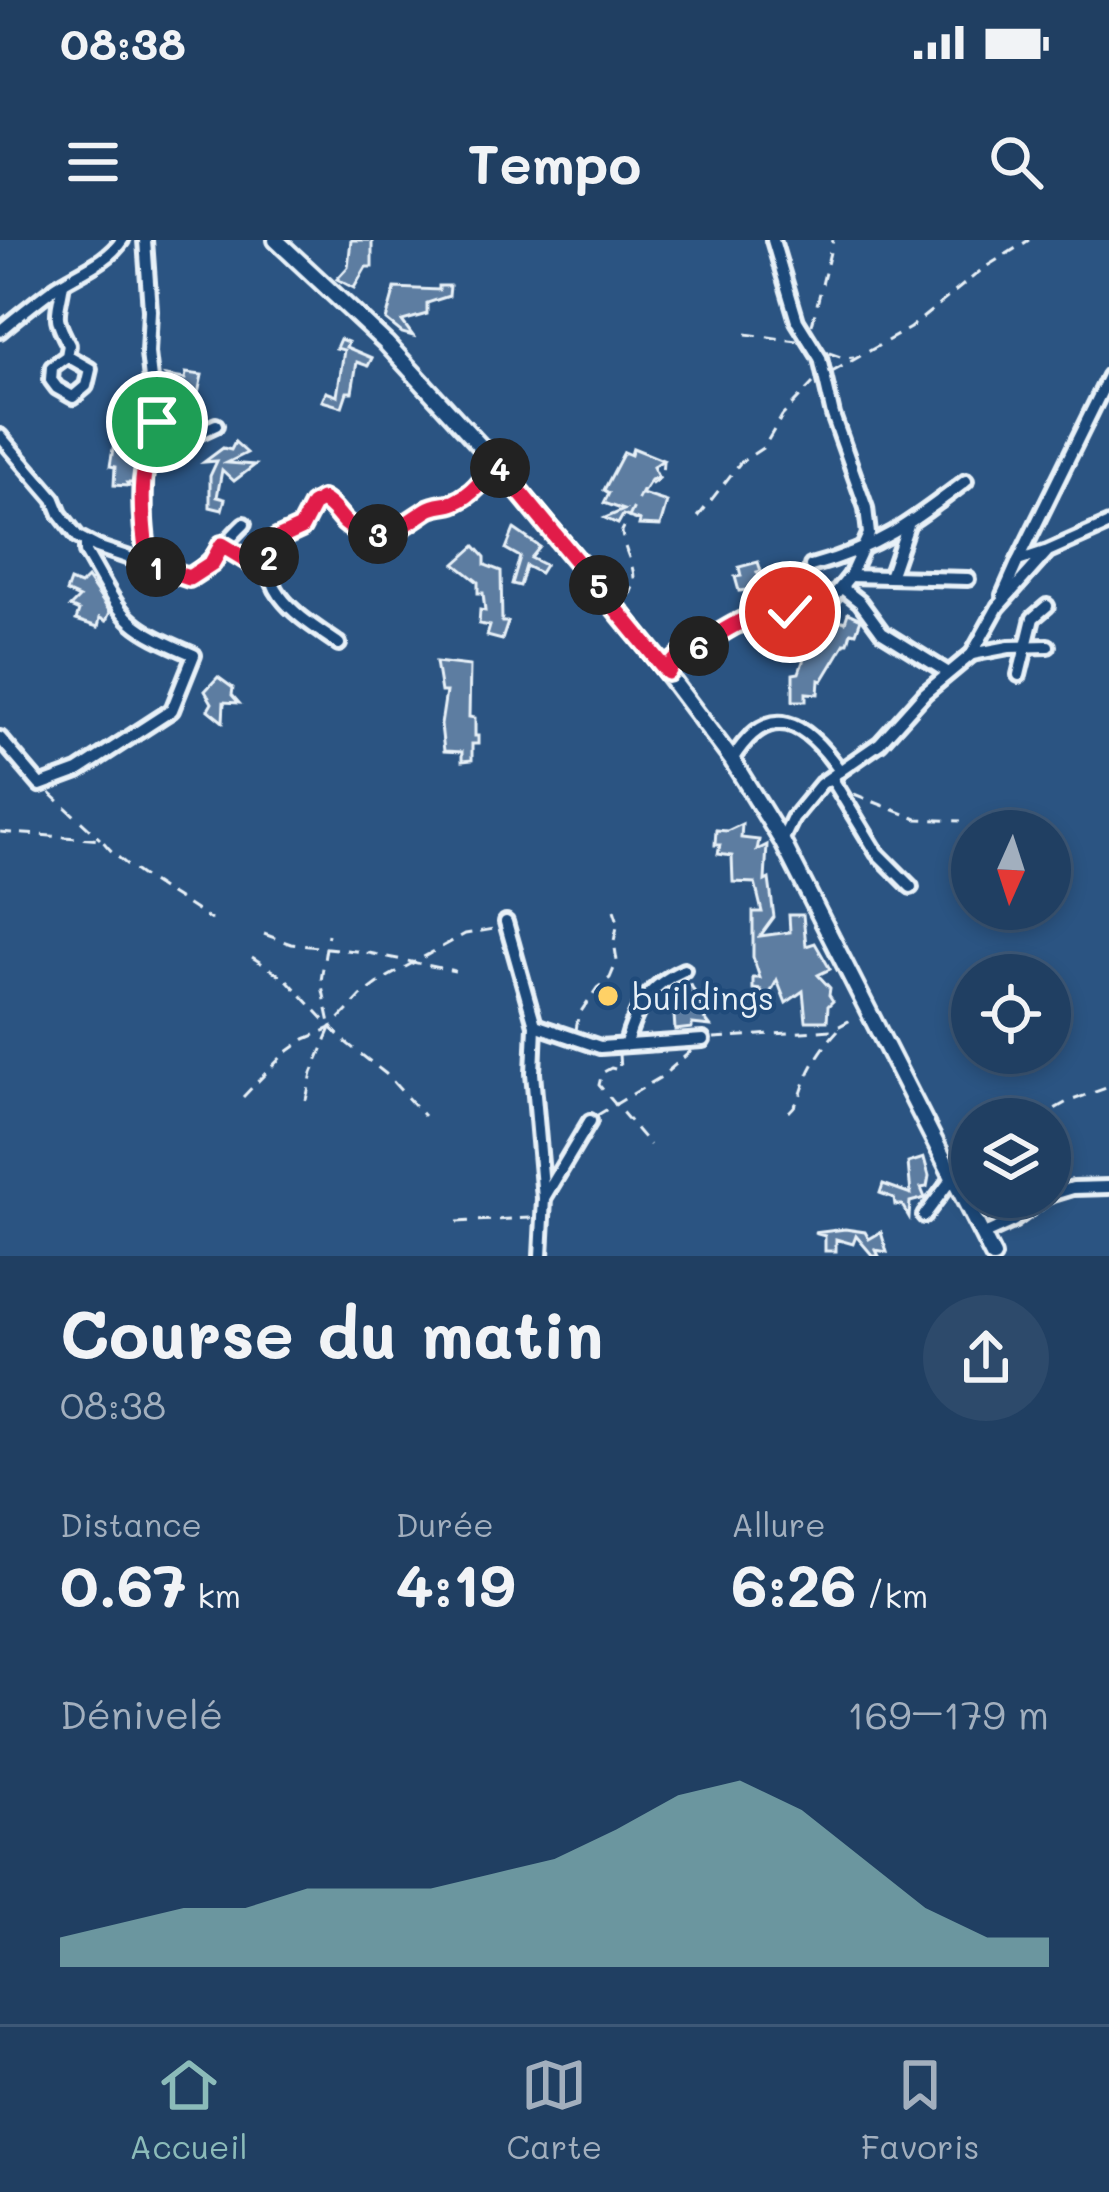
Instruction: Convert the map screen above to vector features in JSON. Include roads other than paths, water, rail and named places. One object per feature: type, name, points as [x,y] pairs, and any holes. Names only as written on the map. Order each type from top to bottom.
[{"type":"main road","points":[[276,240],[386,343],[494,461],[614,603],[732,760],[782,841],[951,1173]]},
{"type":"main road","points":[[974,1218],[993,1256]]},
{"type":"street","points":[[1,329],[95,260],[114,252],[122,240]]},
{"type":"street","points":[[146,240],[155,446],[145,469],[148,564]]},
{"type":"street","points":[[668,672],[673,661],[690,648],[704,645],[731,626],[776,611],[819,607],[850,576],[869,534],[866,508],[833,415],[826,375],[797,321],[773,240]]},
{"type":"street","points":[[63,283],[56,318],[69,345],[67,356]]},
{"type":"street","points":[[972,654],[1109,376]]},
{"type":"street","points":[[155,446],[168,447],[216,424]]},
{"type":"street","points":[[0,436],[86,543],[189,578],[212,563],[222,545],[244,524]]},
{"type":"street","points":[[339,644],[281,598],[268,573],[277,539],[301,528],[317,501],[329,502],[351,529],[389,533],[405,528],[427,510],[458,501],[480,484],[494,461]]},
{"type":"street","points":[[812,566],[862,552],[908,525],[966,481]]},
{"type":"street","points":[[1018,561],[1109,524]]},
{"type":"street","points":[[891,574],[908,525]]},
{"type":"street","points":[[0,737],[40,785],[78,771],[172,710],[194,655],[128,622],[86,553],[86,543]]},
{"type":"street","points":[[222,545],[268,573]]},
{"type":"street","points":[[998,607],[1048,551]]},
{"type":"street","points":[[850,576],[968,579]]},
{"type":"street","points":[[841,587],[860,602],[882,632],[947,672]]},
{"type":"street","points":[[1009,647],[1047,606]]},
{"type":"street","points":[[1018,675],[1033,618]]},
{"type":"street","points":[[782,841],[821,784],[880,743],[947,672],[972,654],[1048,646]]},
{"type":"street","points":[[732,760],[763,725],[788,723],[824,747],[878,854],[911,887]]},
{"type":"street","points":[[507,926],[535,1024],[533,1072],[544,1198],[542,1256]]},
{"type":"street","points":[[626,1042],[645,995],[684,970]]},
{"type":"street","points":[[535,1024],[600,1047],[703,1040]]},
{"type":"street","points":[[544,1198],[590,1121]]},
{"type":"street","points":[[924,1216],[951,1180]]},
{"type":"street","points":[[1071,1189],[1109,1187]]},
{"type":"street","points":[[982,1235],[1017,1218]]},
{"type":"place","name":"buildings","points":[[608,996]]}]
